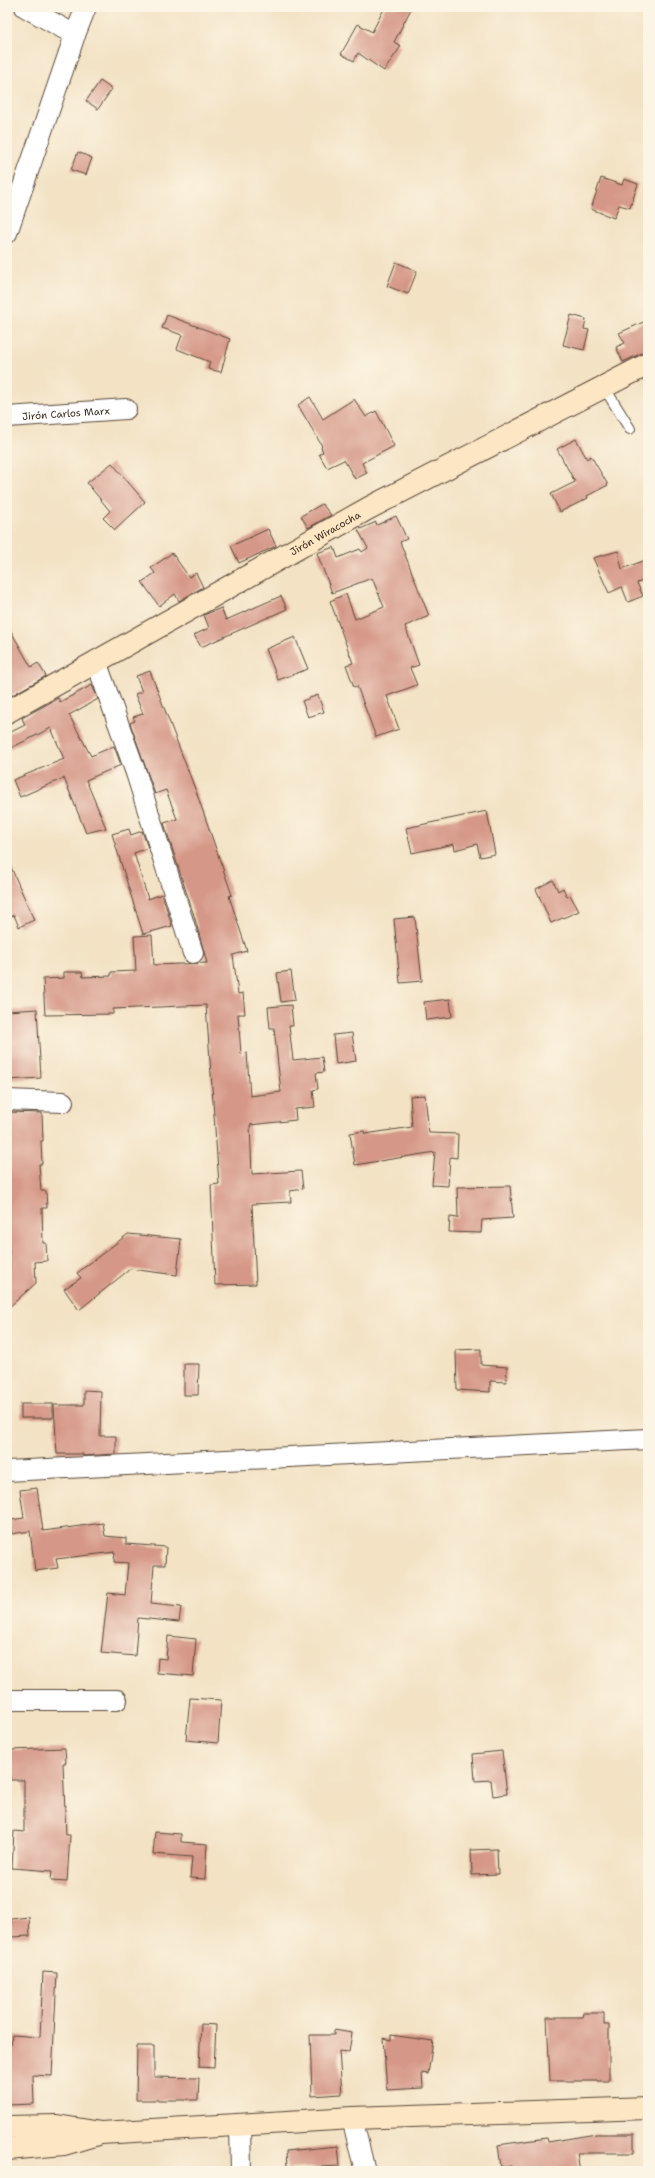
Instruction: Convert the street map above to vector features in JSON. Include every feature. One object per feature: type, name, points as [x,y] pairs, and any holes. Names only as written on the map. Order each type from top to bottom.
[{"type":"street","points":[[25,7],[75,35]]},
{"type":"street","points":[[8,227],[86,7]]},
{"type":"street","name":"Jirón Wiracocha","points":[[7,712],[369,508],[648,364]]},
{"type":"street","name":"Jirón Carlos Marx","points":[[7,417],[126,409]]},
{"type":"street","points":[[96,661],[136,773],[193,953]]},
{"type":"street","points":[[7,1100],[63,1102]]},
{"type":"street","points":[[7,1471],[648,1439]]},
{"type":"street","points":[[7,1700],[117,1700]]},
{"type":"street","points":[[7,2149],[64,2144],[101,2134],[240,2125],[352,2118],[648,2108]]},
{"type":"street","points":[[352,2118],[365,2171]]},
{"type":"street","points":[[240,2125],[242,2171]]},
{"type":"street","points":[[7,2127],[57,2126],[101,2134]]},
{"type":"lane","points":[[604,387],[630,429]]},
{"type":"building","points":[[385,7],[412,7],[394,42],[401,46],[384,71],[358,53],[354,61],[341,54],[358,24],[372,32]]},
{"type":"building","points":[[100,81],[112,89],[98,109],[86,101]]},
{"type":"building","points":[[78,152],[92,158],[86,175],[71,170]]},
{"type":"building","points":[[601,178],[622,185],[624,179],[638,184],[630,208],[619,205],[614,218],[591,209]]},
{"type":"building","points":[[396,262],[417,271],[408,294],[387,286]]},
{"type":"building","points":[[167,315],[230,339],[221,372],[208,369],[210,362],[177,349],[182,335],[162,328]]},
{"type":"building","points":[[571,315],[586,319],[584,329],[589,330],[584,350],[563,345]]},
{"type":"building","points":[[648,320],[648,350],[623,362],[616,347],[625,343],[619,333]]},
{"type":"building","points":[[310,397],[323,419],[354,399],[366,417],[376,411],[394,446],[362,463],[367,473],[355,479],[344,460],[327,468],[319,454],[323,452],[322,446],[298,405]]},
{"type":"building","points":[[576,439],[587,459],[591,456],[608,485],[587,496],[588,498],[560,512],[551,494],[575,482],[557,449]]},
{"type":"building","points":[[112,463],[145,502],[115,530],[103,518],[110,511],[87,483]]},
{"type":"building","points":[[322,504],[331,515],[308,528],[301,516]]},
{"type":"building","points":[[396,516],[407,539],[400,542],[429,616],[405,626],[419,665],[410,668],[417,685],[387,696],[399,729],[376,737],[357,686],[354,687],[346,665],[353,663],[330,601],[346,594],[355,619],[384,607],[372,578],[332,593],[317,553],[334,547],[338,558],[360,549],[362,552],[368,548],[358,530],[376,522],[377,525]]},
{"type":"building","points":[[268,529],[276,546],[239,563],[231,546]]},
{"type":"building","points":[[618,551],[622,569],[648,559],[648,579],[637,583],[643,596],[628,602],[622,587],[609,593],[593,558]]},
{"type":"building","points":[[172,553],[189,577],[196,573],[203,587],[179,601],[175,594],[159,606],[142,582],[155,573],[151,568]]},
{"type":"building","points":[[281,596],[287,609],[201,647],[194,635],[209,628],[204,615],[221,608],[226,620]]},
{"type":"building","points":[[7,624],[31,667],[38,663],[46,676],[7,698]]},
{"type":"building","points":[[295,637],[308,669],[278,680],[266,649]]},
{"type":"building","points":[[150,671],[197,794],[232,895],[229,896],[247,951],[233,955],[238,994],[243,993],[245,1014],[238,1014],[241,1054],[247,1053],[250,1096],[281,1092],[274,1028],[270,1028],[268,1007],[291,1005],[293,1026],[289,1026],[293,1060],[322,1057],[324,1072],[316,1073],[318,1089],[313,1090],[315,1107],[295,1109],[296,1120],[250,1125],[252,1174],[301,1171],[303,1189],[290,1191],[291,1202],[252,1204],[256,1284],[215,1285],[211,1185],[219,1184],[206,1005],[113,1009],[113,1014],[45,1015],[43,979],[64,978],[64,972],[82,972],[83,977],[111,976],[111,972],[136,971],[134,936],[152,935],[154,965],[207,963],[195,919],[164,823],[177,819],[166,790],[155,794],[130,723],[135,721],[133,717],[143,714],[135,694],[142,692],[136,676]]},
{"type":"building","points":[[92,685],[98,699],[69,715],[91,756],[114,746],[121,765],[86,780],[106,828],[86,833],[64,778],[20,797],[13,780],[64,759],[51,728],[7,750],[7,734],[25,725],[22,718],[58,698],[60,702]]},
{"type":"building","points":[[318,695],[324,712],[308,717],[302,701]]},
{"type":"building","points":[[487,811],[495,854],[480,857],[477,844],[455,850],[454,844],[412,853],[406,828]]},
{"type":"building","points":[[129,829],[131,835],[142,831],[148,848],[134,853],[148,899],[162,894],[172,926],[143,934],[112,834]]},
{"type":"building","points":[[7,858],[34,920],[19,927],[14,915],[7,918]]},
{"type":"building","points":[[553,880],[558,891],[563,888],[567,897],[570,895],[579,911],[551,923],[536,889]]},
{"type":"building","points":[[415,917],[422,981],[400,983],[394,919]]},
{"type":"building","points":[[291,971],[295,1000],[281,1002],[277,973]]},
{"type":"building","points":[[450,999],[452,1017],[426,1020],[424,1002]]},
{"type":"building","points":[[37,1009],[41,1078],[7,1080],[7,1011]]},
{"type":"building","points":[[352,1033],[356,1061],[336,1064],[333,1035]]},
{"type":"building","points":[[425,1095],[429,1133],[458,1134],[457,1158],[450,1157],[448,1186],[432,1185],[435,1152],[355,1165],[350,1133],[364,1131],[365,1134],[412,1127],[410,1096]]},
{"type":"building","points":[[8,1112],[42,1113],[42,1164],[39,1164],[41,1191],[46,1191],[47,1208],[42,1208],[43,1243],[46,1243],[47,1261],[35,1262],[36,1283],[7,1309],[7,1269],[10,1268],[7,1212]]},
{"type":"building","points":[[510,1186],[513,1218],[482,1220],[481,1233],[449,1232],[450,1217],[458,1218],[457,1187]]},
{"type":"building","points":[[128,1234],[181,1239],[177,1275],[130,1269],[79,1310],[64,1289],[81,1278],[77,1273]]},
{"type":"building","points":[[481,1349],[481,1365],[507,1367],[506,1382],[490,1381],[490,1392],[457,1390],[456,1350]]},
{"type":"building","points":[[184,1364],[199,1364],[198,1395],[184,1395]]},
{"type":"building","points":[[84,1390],[101,1391],[100,1436],[116,1436],[116,1454],[83,1456],[83,1454],[57,1454],[54,1405],[84,1405]]},
{"type":"building","points":[[21,1404],[53,1404],[53,1418],[21,1418]]},
{"type":"building","points":[[37,1488],[43,1531],[103,1523],[105,1536],[126,1538],[126,1544],[166,1547],[165,1565],[154,1565],[151,1604],[181,1607],[179,1622],[138,1618],[135,1656],[101,1653],[108,1593],[125,1595],[128,1563],[114,1562],[115,1552],[56,1559],[58,1568],[35,1571],[30,1531],[12,1534],[10,1520],[24,1518],[20,1490]]},
{"type":"building","points":[[168,1636],[196,1639],[193,1676],[157,1673],[158,1658],[166,1659]]},
{"type":"building","points":[[190,1698],[221,1700],[218,1743],[186,1740]]},
{"type":"building","points":[[65,1748],[66,1763],[63,1763],[66,1835],[70,1835],[67,1882],[51,1881],[52,1871],[12,1868],[14,1831],[24,1832],[24,1780],[10,1780],[10,1750]]},
{"type":"building","points":[[502,1751],[507,1794],[493,1796],[491,1780],[475,1781],[473,1754]]},
{"type":"building","points":[[155,1832],[181,1834],[181,1842],[207,1844],[205,1879],[190,1878],[192,1857],[153,1854]]},
{"type":"building","points":[[497,1849],[498,1874],[472,1875],[471,1850]]},
{"type":"building","points":[[29,1917],[30,1936],[12,1937],[11,1919]]},
{"type":"building","points":[[43,1972],[57,1973],[52,2076],[33,2075],[34,2104],[7,2105],[7,2044],[11,2044],[12,2035],[40,2037]]},
{"type":"building","points":[[584,2013],[604,2013],[604,2025],[609,2025],[609,2081],[550,2081],[547,2017],[583,2017]]},
{"type":"building","points":[[201,2024],[216,2025],[214,2068],[199,2067]]},
{"type":"building","points":[[334,2030],[352,2033],[349,2052],[339,2051],[342,2094],[312,2096],[310,2035],[334,2035]]},
{"type":"building","points":[[391,2035],[433,2041],[428,2074],[422,2073],[423,2088],[387,2090],[383,2038],[391,2040]]},
{"type":"building","points":[[137,2046],[154,2046],[154,2077],[199,2078],[198,2100],[136,2100]]},
{"type":"building","points":[[596,2134],[634,2134],[634,2153],[577,2153],[580,2171],[512,2171],[511,2166],[501,2167],[498,2145],[547,2138],[548,2142]]},
{"type":"building","points":[[338,2146],[340,2166],[287,2169],[286,2151]]}]
